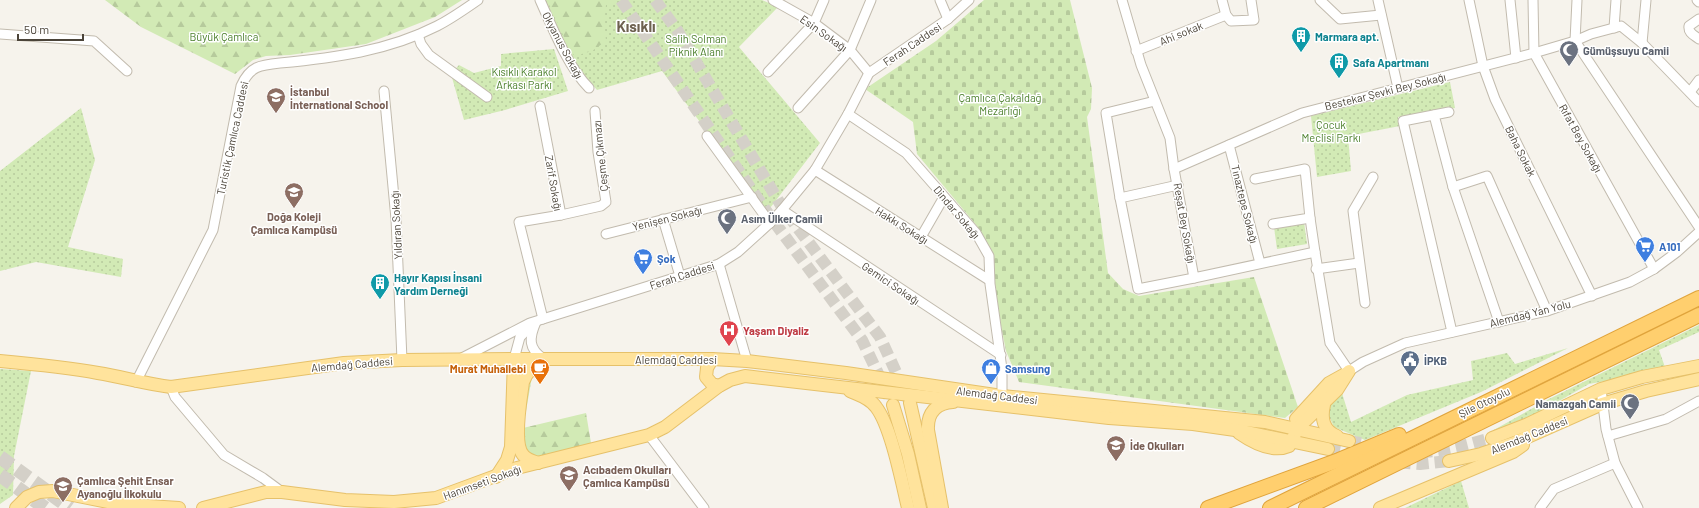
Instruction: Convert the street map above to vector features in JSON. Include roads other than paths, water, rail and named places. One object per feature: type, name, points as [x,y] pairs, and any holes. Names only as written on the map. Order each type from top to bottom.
[{"type":"highway","name":"Şile Otoyolu","points":[[1270,508],[1512,388],[1699,298]]},
{"type":"highway","name":"Şile Otoyolu","points":[[1306,508],[1699,314]]},
{"type":"highway","points":[[1208,508],[1338,460],[1512,388]]},
{"type":"highway","points":[[1327,508],[1367,486],[1415,454]]},
{"type":"main road","points":[[496,477],[507,460],[510,447],[514,359]]},
{"type":"main road","points":[[538,463],[523,456],[520,450],[518,435],[525,375],[532,367],[544,359]]},
{"type":"main road","name":"Alemdağ Caddesi","points":[[0,361],[57,366],[101,373],[136,382],[171,387],[344,363],[402,360],[712,359],[747,361],[846,373],[1002,396],[1266,422],[1298,428],[1349,441],[1333,434],[1328,430],[1322,418],[1324,405]]},
{"type":"main road","points":[[712,359],[707,368],[706,377],[712,384],[719,386]]},
{"type":"main road","name":"Alemdağ Caddesi","points":[[1492,438],[1528,424],[1601,389],[1642,377],[1699,366]]},
{"type":"main road","points":[[1328,449],[1292,441],[1298,428],[1324,405],[1337,390],[1349,371]]},
{"type":"main road","points":[[1266,422],[1289,422],[1298,418],[1329,383],[1349,371]]},
{"type":"main road","name":"Alemdağ Caddesi","points":[[719,386],[730,380],[745,376],[1109,418],[1193,424],[1234,429],[1258,444],[1281,448],[1289,446],[1292,441]]},
{"type":"main road","name":"Alemdağ Caddesi","points":[[1449,461],[1481,454],[1514,443],[1602,404],[1646,391],[1699,379]]},
{"type":"main road","name":"Hanımseti Sokağı","points":[[203,508],[266,492],[282,492],[393,505],[436,498],[517,468],[649,434],[665,428],[719,386]]},
{"type":"main road","points":[[842,386],[870,400],[877,408],[893,448],[908,508]]},
{"type":"main road","points":[[942,508],[928,430],[928,420],[935,409],[945,403],[967,401]]},
{"type":"main road","points":[[910,403],[934,508]]},
{"type":"main road","points":[[893,405],[908,454],[920,508]]},
{"type":"main road","points":[[1380,508],[1513,452],[1554,425]]},
{"type":"main road","points":[[16,508],[27,497],[39,492],[52,491],[118,504],[179,508]]},
{"type":"street","name":"Turistik Çamlıca Caddesi","points":[[136,382],[213,230],[241,86],[246,75],[257,66],[334,58],[375,50],[418,35],[438,26],[478,0]]},
{"type":"street","name":"Okyanus Sokağı","points":[[540,0],[557,38],[581,80],[589,88]]},
{"type":"street","name":"Esin Sokağı","points":[[773,0],[814,23],[850,50],[869,73]]},
{"type":"street","points":[[768,72],[814,23],[824,0]]},
{"type":"street","points":[[798,108],[850,50],[871,0]]},
{"type":"street","points":[[940,0],[948,19]]},
{"type":"street","name":"Ferah Caddesi","points":[[458,360],[520,327],[718,264],[738,252],[770,223],[815,170],[848,114],[869,73],[948,19],[969,0]]},
{"type":"street","name":"Reşat Bey Sokağı","points":[[1122,0],[1136,51],[1170,138],[1174,169],[1194,278],[1315,252]]},
{"type":"street","points":[[1222,0],[1226,15],[1231,20],[1254,20],[1251,0]]},
{"type":"street","points":[[1320,0],[1340,19],[1382,15]]},
{"type":"street","points":[[1378,0],[1398,88]]},
{"type":"street","name":"Baha Sokak","points":[[1469,0],[1483,66],[1496,99],[1592,296]]},
{"type":"street","points":[[1510,0],[1516,58]]},
{"type":"street","name":"Rıfat Bey Sokağı","points":[[1533,0],[1534,53],[1654,269]]},
{"type":"street","points":[[1577,0],[1575,41],[1699,227]]},
{"type":"street","points":[[1616,0],[1614,28],[1621,26],[1642,43],[1699,102]]},
{"type":"street","points":[[1642,43],[1646,0]]},
{"type":"street","name":"Ahi sokak","points":[[1136,51],[1226,15]]},
{"type":"street","points":[[1699,19],[1689,26],[1690,32],[1699,40]]},
{"type":"street","name":"Bestekar Şevki Bey Sokağı","points":[[1174,169],[1302,113],[1516,58],[1614,28]]},
{"type":"street","points":[[0,34],[94,41],[127,71]]},
{"type":"street","points":[[418,35],[421,44],[429,55],[487,97]]},
{"type":"street","points":[[1690,92],[1699,80]]},
{"type":"street","name":"Yıldıran Sokağı","points":[[384,91],[396,219],[402,360]]},
{"type":"street","points":[[1155,101],[1106,112],[1120,198],[1138,289],[1194,278]]},
{"type":"street","name":"Zarif Sokağı","points":[[540,106],[561,215],[518,222],[540,320]]},
{"type":"street","name":"Çeşme Çıkmazı","points":[[561,215],[601,206],[606,202],[598,152],[595,111]]},
{"type":"street","points":[[1449,112],[1403,121],[1452,332]]},
{"type":"street","name":"Dindar Sokağı","points":[[848,114],[906,153],[976,233],[983,244],[989,256],[990,280],[1001,355],[1002,396]]},
{"type":"street","points":[[1434,115],[1453,187],[1499,322]]},
{"type":"street","points":[[707,136],[770,223]]},
{"type":"street","name":"Tınaztepe Sokağı","points":[[1230,145],[1260,263]]},
{"type":"street","points":[[1255,179],[1305,169],[1316,269],[1330,343],[1349,371]]},
{"type":"street","name":"Hakkı Sokağı","points":[[815,170],[990,280]]},
{"type":"street","points":[[1453,187],[1487,176],[1547,311]]},
{"type":"street","points":[[1365,303],[1353,211],[1372,177]]},
{"type":"street","points":[[1120,198],[1178,185]]},
{"type":"street","name":"Yenişen Sokağı","points":[[606,234],[752,197]]},
{"type":"street","points":[[922,237],[944,197]]},
{"type":"street","name":"Gemici Sokağı","points":[[782,210],[1001,355]]},
{"type":"street","points":[[1273,224],[1310,218]]},
{"type":"street","points":[[663,219],[680,276]]},
{"type":"street","name":"Alemdağ Yan Yolu","points":[[1349,371],[1363,362],[1405,343],[1547,311],[1630,282],[1654,269],[1677,252],[1699,232]]},
{"type":"street","points":[[1316,269],[1359,263]]},
{"type":"street","points":[[718,264],[747,361]]},
{"type":"street","points":[[514,359],[520,337],[524,331],[540,320]]},
{"type":"street","points":[[540,320],[533,330],[532,346],[536,354],[544,359]]},
{"type":"street","points":[[171,387],[175,397],[224,455],[263,478],[282,492]]},
{"type":"street","points":[[1601,389],[1602,404],[1608,436],[1615,463],[1638,508]]},
{"type":"street","points":[[1608,436],[1666,419],[1699,402]]},
{"type":"street","points":[[649,434],[704,508]]},
{"type":"street","points":[[1540,508],[1554,489],[1615,463]]},
{"type":"tunnel","points":[[621,0],[769,215],[862,340],[893,405]]},
{"type":"tunnel","points":[[655,0],[677,30],[782,207],[880,337],[910,403]]},
{"type":"tunnel","points":[[1349,441],[1395,450],[1422,452],[1449,449],[1492,438]]},
{"type":"tunnel","points":[[1328,449],[1394,462],[1420,464],[1449,461]]},
{"type":"tunnel","points":[[0,457],[70,508]]},
{"type":"tunnel","points":[[0,475],[45,508]]},
{"type":"place","name":"Marmara apt.","points":[[1301,53]]},
{"type":"place","name":"Gümüşsuyu Camii","points":[[1569,67]]},
{"type":"place","name":"Safa Apartmanı","points":[[1339,79]]},
{"type":"place","name":"İstanbul İnternational School","points":[[276,114]]},
{"type":"place","name":"Doğa Koleji Çamlıca Kampüsü","points":[[294,209]]},
{"type":"place","name":"Asım Ülker Camii","points":[[727,235]]},
{"type":"place","name":"A101","points":[[1645,263]]},
{"type":"place","name":"Şok","points":[[643,275]]},
{"type":"place","name":"Hayır Kapısı İnsani Yardım Derneği","points":[[380,300]]},
{"type":"place","name":"Yaşam Diyaliz","points":[[729,347]]},
{"type":"place","name":"İPKB","points":[[1410,377]]},
{"type":"place","name":"Murat Muhallebi","points":[[540,385]]},
{"type":"place","name":"Samsung","points":[[991,385]]},
{"type":"place","name":"Namazgah Camii","points":[[1630,420]]},
{"type":"place","name":"İde Okulları","points":[[1116,462]]},
{"type":"place","name":"Acıbadem Okulları Çamlıca Kampüsü","points":[[569,492]]},
{"type":"place","name":"Çamlıca Şehit Ensar Ayanoğlu İlkokulu","points":[[63,503]]},
{"type":"district","name":"Kısıklı","points":[[636,26]]},
{"type":"park label","name":"Büyük Çamlıca","points":[[224,36]]},
{"type":"park label","name":"Salih Solman Piknik Alanı","points":[[696,44]]},
{"type":"park label","name":"Kısıklı Karakol Arkası Parkı","points":[[524,77]]},
{"type":"park label","name":"Çamlıca Çakaldağ Mezarlığı","points":[[1000,103]]},
{"type":"park label","name":"Çocuk Meclisi Parkı","points":[[1331,130]]}]
